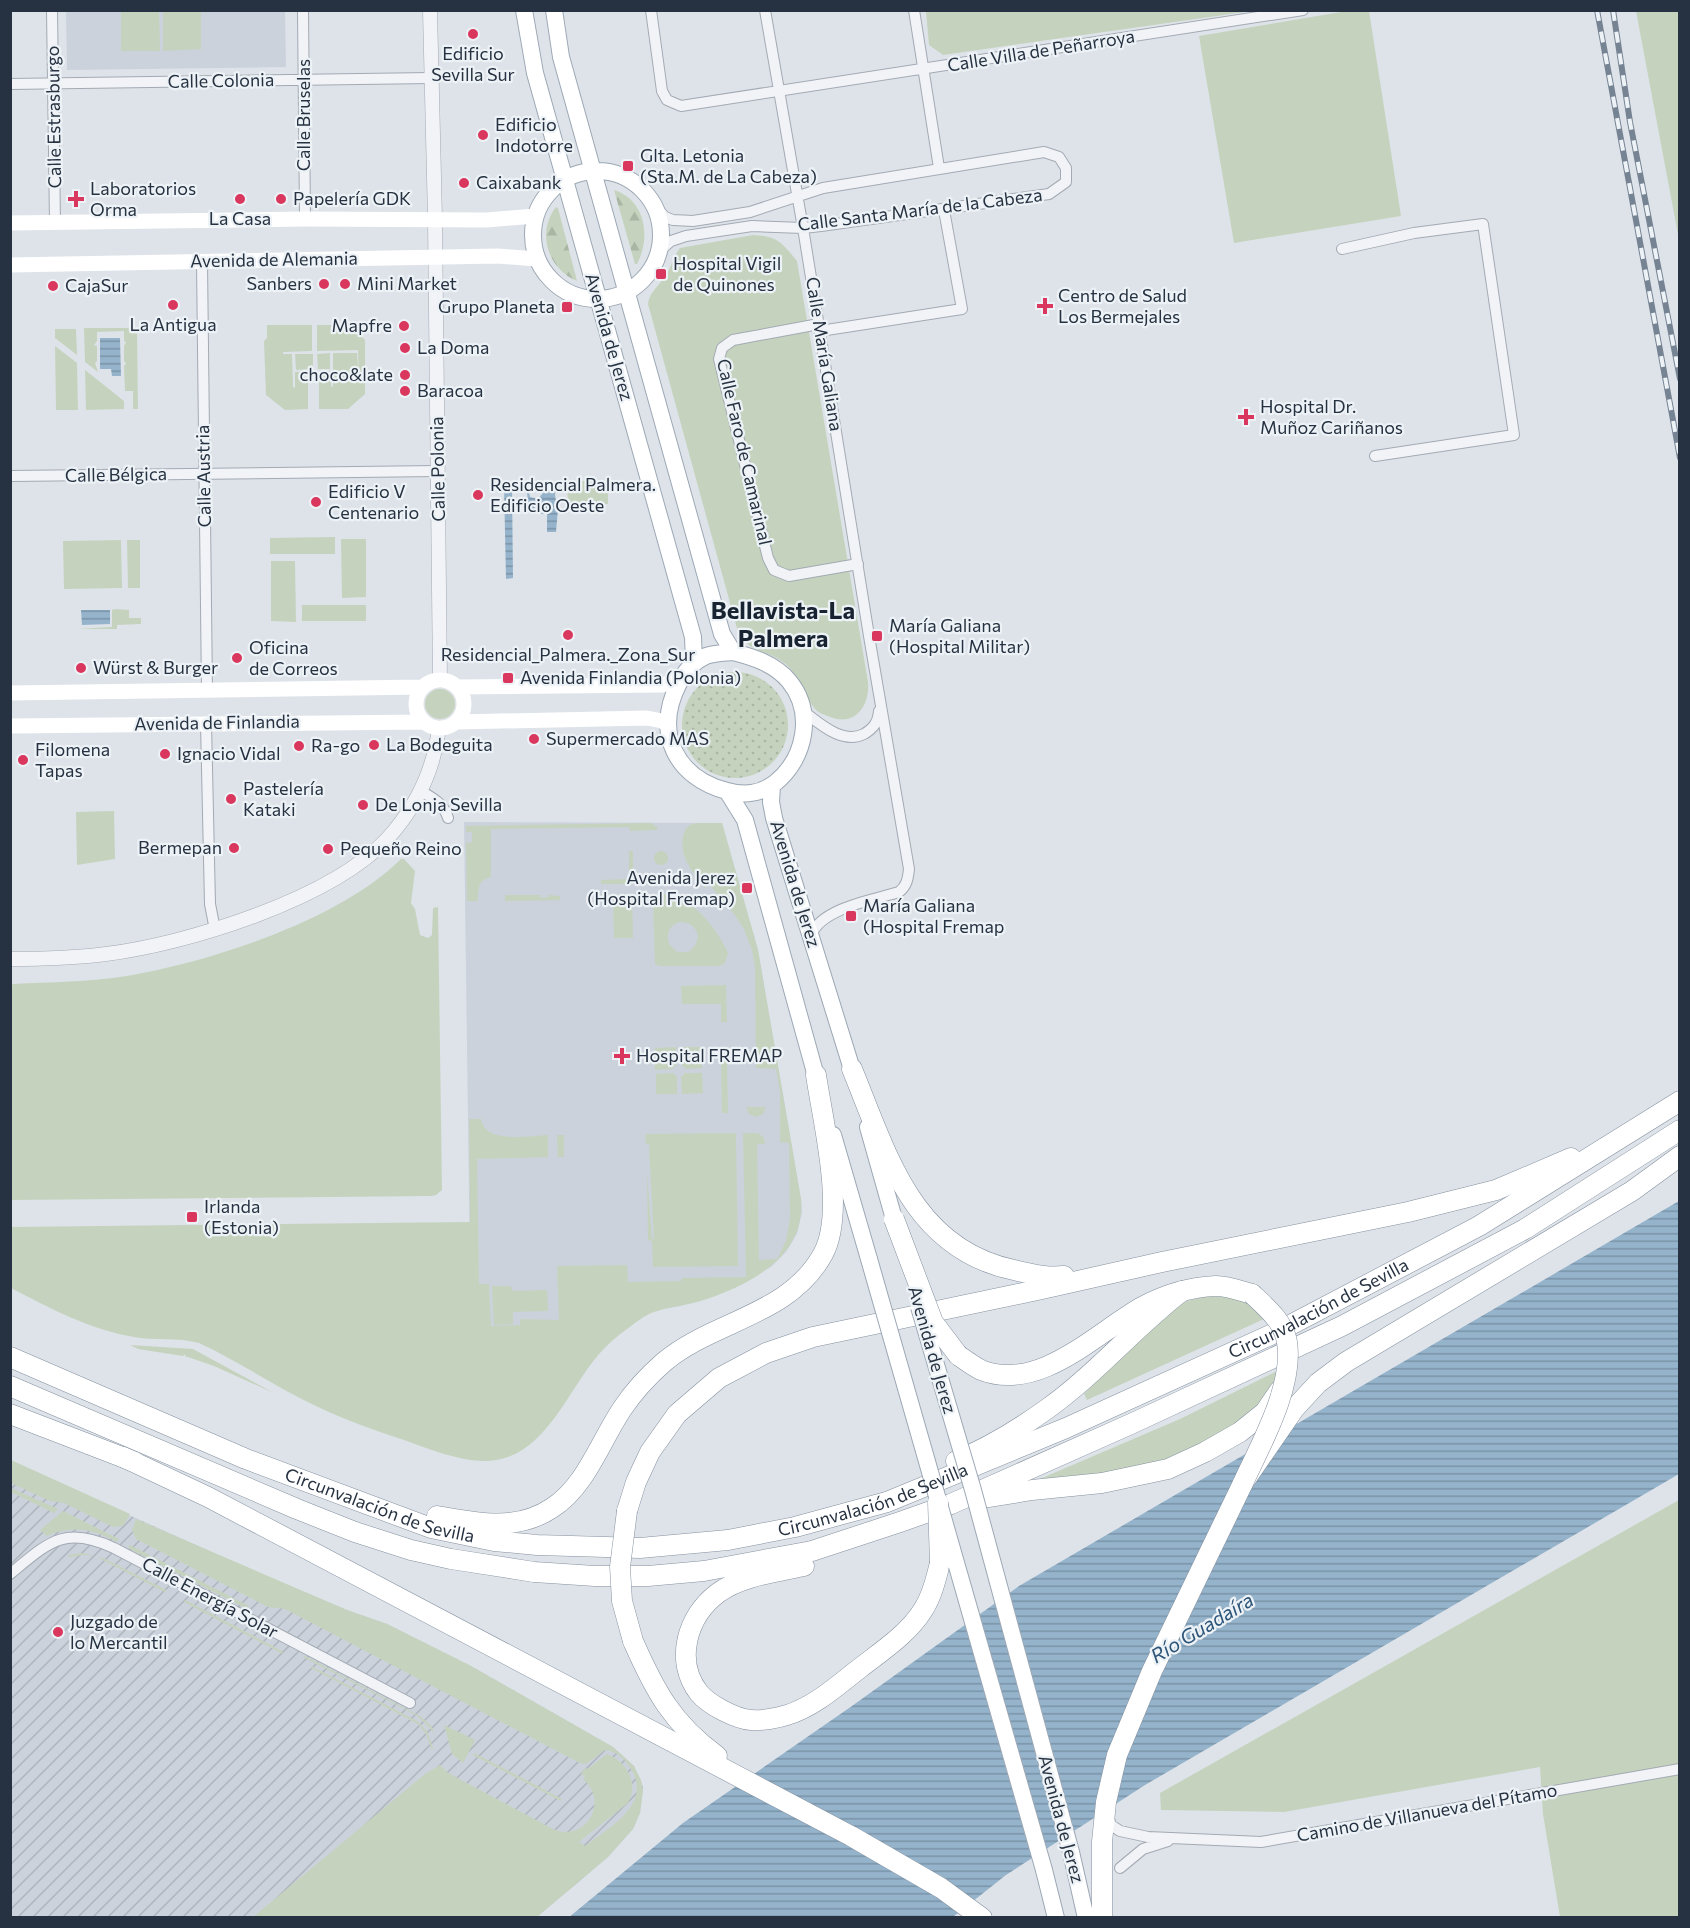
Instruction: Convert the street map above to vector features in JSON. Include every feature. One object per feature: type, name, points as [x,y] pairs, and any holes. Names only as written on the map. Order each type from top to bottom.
[{"type":"highway","points":[[852,1069],[896,1177],[926,1220],[958,1248],[994,1266],[1049,1278],[1162,1262]]},
{"type":"highway","points":[[389,1513],[510,1525],[551,1509],[569,1494],[622,1410],[643,1381],[657,1368],[677,1352],[699,1339],[763,1310],[781,1299],[810,1274],[824,1252],[832,1224],[834,1191],[816,1076]]},
{"type":"highway","name":"Circunvalación de Sevilla","points":[[10,1357],[246,1459],[431,1528],[494,1541],[537,1545],[640,1548],[728,1540],[795,1527],[887,1502],[1066,1428],[1277,1332],[1479,1226],[1680,1101]]},
{"type":"highway","name":"Circunvalación de Sevilla","points":[[10,1386],[297,1509],[355,1532],[411,1550],[451,1559],[534,1572],[638,1576],[704,1571],[761,1562],[838,1544],[944,1503],[1342,1326],[1525,1229],[1680,1130]]},
{"type":"highway","points":[[755,1785],[694,1739],[665,1705],[633,1641],[622,1601],[620,1567],[627,1511],[636,1482],[650,1452],[677,1414],[719,1378],[766,1353],[813,1337],[1408,1212],[1496,1190],[1629,1134]]},
{"type":"highway","points":[[1244,1483],[1294,1409],[1318,1383],[1346,1362],[1632,1191],[1680,1156]]},
{"type":"highway","points":[[894,1219],[933,1322],[958,1356],[982,1370],[1008,1375],[1036,1371],[1067,1357],[1142,1307],[1182,1291],[1218,1286],[1252,1294],[1275,1316],[1287,1341],[1287,1363],[1283,1386],[1272,1419],[1244,1483],[1152,1671],[1117,1755],[1102,1842],[1102,1917]]},
{"type":"highway","points":[[795,1527],[962,1458],[1016,1430],[1076,1386],[1133,1332],[1182,1291]]},
{"type":"highway","points":[[10,1348],[42,1370]]},
{"type":"highway","points":[[838,1544],[807,1565],[736,1582],[718,1592],[703,1606],[689,1628],[686,1656],[690,1676],[700,1694],[723,1711],[752,1720],[788,1715],[818,1700],[895,1641],[923,1610],[933,1590],[940,1563],[944,1503],[1032,1490],[1102,1483],[1168,1469],[1240,1432],[1265,1412],[1283,1386]]},
{"type":"highway","points":[[10,1414],[201,1484],[326,1534],[411,1550]]},
{"type":"highway","points":[[123,1457],[208,1497],[851,1836],[941,1888],[982,1917]]},
{"type":"main road","name":"Avenida de Jerez","points":[[524,10],[535,72],[693,637],[694,663]]},
{"type":"main road","name":"Avenida de Jerez","points":[[554,10],[561,57],[592,172],[722,634],[733,652]]},
{"type":"main road","points":[[592,172],[609,172],[630,180],[639,187],[653,204],[661,237],[657,259],[645,278],[618,296],[598,299],[585,298],[564,291],[548,277],[537,259],[532,236],[535,216],[547,194],[565,179],[592,172]]},
{"type":"main road","points":[[10,223],[505,219],[535,216]]},
{"type":"main road","name":"Avenida de Alemania","points":[[10,265],[498,255],[537,259]]},
{"type":"main road","points":[[733,652],[754,658],[779,672],[790,682],[803,711],[805,729],[799,754],[789,770],[772,785],[746,795],[705,783],[687,770],[674,749],[668,725],[670,705],[680,680],[694,663],[707,656],[733,652]]},
{"type":"main road","points":[[458,687],[464,703],[462,713],[456,722],[448,727],[439,728],[430,727],[423,722],[417,712],[415,702],[423,687],[440,680],[458,687],[662,685],[680,680]]},
{"type":"main road","name":"Avenida de Finlandia","points":[[10,693],[423,687]]},
{"type":"main road","points":[[456,722],[647,718],[668,725]]},
{"type":"main road","name":"Avenida de Finlandia","points":[[10,726],[423,722]]},
{"type":"main road","name":"Avenida de Jerez","points":[[772,785],[772,810],[852,1069],[973,1490],[1071,1852],[1086,1917]]},
{"type":"main road","name":"Avenida de Jerez","points":[[727,791],[745,820],[869,1258],[944,1503],[1056,1917]]},
{"type":"street","name":"Calle Estrasburgo","points":[[52,10],[55,223]]},
{"type":"street","name":"Calle Bruselas","points":[[303,10],[305,219]]},
{"type":"street","name":"Calle Polonia","points":[[430,10],[435,219],[440,680]]},
{"type":"street","name":"Calle Villa de Peñarroya","points":[[651,10],[662,91],[667,100],[681,106],[1304,10]]},
{"type":"street","name":"Calle María Galiana","points":[[765,10],[798,195],[879,698],[909,869],[904,888],[899,892],[828,915],[811,934]]},
{"type":"street","points":[[914,10],[939,168]]},
{"type":"street","name":"Calle Colonia","points":[[10,84],[431,78]]},
{"type":"street","name":"Calle Santa María de la Cabeza","points":[[653,204],[665,217],[687,222],[750,212],[823,188],[1044,152],[1059,157],[1066,168],[1065,182],[1049,194],[803,228],[752,225],[686,236],[671,241],[664,247],[657,259]]},
{"type":"street","points":[[819,327],[962,309],[944,210]]},
{"type":"street","points":[[1342,249],[1414,233],[1484,224],[1514,435],[1375,456]]},
{"type":"street","name":"Calle Austria","points":[[202,262],[207,691]]},
{"type":"street","name":"Calle Faro de Camarinal","points":[[819,327],[733,340],[722,348],[719,359],[768,558],[774,570],[789,576],[858,564]]},
{"type":"street","name":"Calle Bélgica","points":[[10,476],[438,471]]},
{"type":"street","name":"Calle María Galiana","points":[[803,711],[833,732],[844,736],[860,736],[873,729],[878,718],[879,698]]},
{"type":"street","points":[[206,723],[210,904],[215,930]]},
{"type":"street","points":[[10,959],[69,958],[144,948],[215,930],[311,891],[362,860],[387,839],[421,791],[436,748],[439,728]]},
{"type":"street","points":[[421,791],[437,801],[445,810],[448,818]]},
{"type":"street","name":"Calle Energía Solar","points":[[10,1574],[53,1541],[72,1537],[92,1538],[410,1703]]},
{"type":"street","name":"Camino de Villanueva del Pítamo","points":[[1106,1810],[1111,1825],[1120,1831],[1148,1837],[1261,1842],[1680,1769]]},
{"type":"street","points":[[1120,1868],[1143,1849],[1174,1839]]},
{"type":"shaded area","points":[[66,11],[285,11],[286,67],[67,70]]},
{"type":"shaded area","name":"Hospital FREMAP","points":[[464,822],[722,823],[758,950],[801,1199],[802,1212],[797,1234],[786,1252],[771,1267],[726,1291],[681,1306],[471,1342]]},
{"type":"shaded area","points":[[11,1462],[245,1567],[347,1610],[387,1624],[471,1666],[613,1747],[634,1766],[643,1786],[640,1813],[633,1829],[608,1857],[537,1917],[11,1918]]},
{"type":"green space","points":[[926,10],[1252,11],[943,55],[929,45]]},
{"type":"green space","points":[[121,11],[159,11],[160,51],[121,51]]},
{"type":"green space","points":[[163,11],[201,11],[201,49],[163,51]]},
{"type":"green space","points":[[1347,11],[1369,11],[1401,216],[1234,243],[1199,36]]},
{"type":"green space","points":[[1636,11],[1679,11],[1679,240]]},
{"type":"green space","points":[[614,190],[633,202],[643,221],[644,243],[637,264],[635,264]]},
{"type":"green space","points":[[556,207],[577,281],[559,268],[548,249],[547,228]]},
{"type":"green space","points":[[753,235],[774,239],[797,261],[868,682],[867,699],[864,706],[860,712],[847,719],[830,717],[817,711],[789,667],[777,658],[748,645],[738,632],[648,304],[650,296],[666,275],[680,248]]},
{"type":"green space","points":[[267,325],[312,325],[312,351],[283,352],[283,354],[292,354],[293,387],[295,388],[295,372],[303,372],[304,380],[323,380],[323,372],[330,371],[333,387],[333,353],[357,353],[359,379],[358,350],[317,351],[317,325],[362,325],[362,337],[365,340],[365,394],[348,409],[319,409],[319,382],[308,382],[308,409],[285,410],[266,395],[264,341],[267,338]]},
{"type":"green space","points":[[84,328],[137,328],[138,409],[133,409],[133,391],[125,391],[124,346],[126,342],[124,331],[97,332],[97,341],[94,345],[97,346],[95,363],[98,372],[85,362]]},
{"type":"green space","points":[[55,329],[76,329],[77,355],[55,338]]},
{"type":"green space","points":[[55,346],[77,363],[78,410],[56,410]]},
{"type":"green space","points":[[330,353],[330,369],[318,369],[317,354]]},
{"type":"green space","points":[[295,354],[313,354],[313,369],[296,370]]},
{"type":"green space","points":[[85,370],[124,401],[124,409],[86,410]]},
{"type":"green space","points":[[567,481],[608,481],[608,504],[568,505]]},
{"type":"green space","points":[[335,537],[335,554],[270,554],[270,538]]},
{"type":"green space","points":[[341,539],[366,539],[366,597],[342,598]]},
{"type":"green space","points":[[121,540],[122,588],[64,589],[63,541]]},
{"type":"green space","points":[[127,540],[140,540],[140,588],[128,588]]},
{"type":"green space","points":[[271,561],[295,561],[296,622],[271,621]]},
{"type":"green space","points":[[302,605],[366,605],[366,621],[302,621]]},
{"type":"green space","points":[[112,610],[129,610],[129,618],[141,618],[141,624],[117,625],[117,629],[77,629],[112,627]]},
{"type":"green space","points":[[735,672],[755,676],[773,687],[784,705],[788,725],[784,745],[773,763],[755,774],[735,778],[715,774],[697,763],[686,745],[682,725],[686,705],[697,687],[715,676]]},
{"type":"green space","points":[[440,689],[451,693],[455,704],[451,715],[440,719],[429,715],[425,704],[429,693]]},
{"type":"green space","points":[[114,811],[115,859],[77,865],[76,812]]},
{"type":"green space","points":[[651,823],[657,827],[657,830],[630,831],[629,827],[491,829],[491,877],[481,883],[478,901],[467,901],[466,843],[472,842],[472,832],[466,832],[466,826]]},
{"type":"green space","points":[[698,823],[722,823],[758,950],[801,1199],[800,1219],[795,1236],[786,1251],[773,1264],[758,1275],[707,1299],[651,1313],[616,1337],[600,1353],[552,1422],[538,1438],[522,1450],[503,1458],[482,1461],[463,1459],[435,1451],[329,1412],[199,1343],[118,1334],[86,1324],[11,1288],[11,1227],[470,1222],[469,1119],[481,1119],[484,1127],[499,1135],[520,1137],[548,1135],[548,1157],[477,1159],[479,1284],[489,1284],[491,1326],[520,1325],[520,1319],[559,1320],[557,1266],[627,1265],[628,1282],[746,1277],[743,1133],[758,1133],[764,1138],[765,1144],[757,1144],[759,1260],[777,1259],[786,1241],[790,1219],[789,1143],[780,1142],[780,1092],[776,1069],[756,1068],[755,968],[752,950],[744,929],[709,884],[705,888],[684,855],[682,841],[686,828]]},
{"type":"green space","points":[[629,851],[633,851],[633,884],[601,884],[601,880],[629,879]]},
{"type":"green space","points":[[661,851],[666,853],[668,858],[666,863],[661,865],[656,863],[654,858],[656,853]]},
{"type":"green space","points":[[401,859],[404,859],[415,871],[411,903],[415,909],[420,935],[428,938],[432,935],[433,908],[438,907],[442,1190],[431,1196],[11,1200],[10,987],[13,984],[84,981],[127,976],[234,949],[309,919],[344,901],[375,881]]},
{"type":"green space","points":[[632,894],[633,938],[614,938],[613,900],[601,900],[601,895]]},
{"type":"green space","points":[[662,894],[673,896],[684,901],[702,915],[717,933],[728,953],[725,963],[720,966],[659,966],[655,964],[653,904]],"holes":[[[679,922],[695,928],[698,937],[693,948],[688,952],[677,952],[669,944],[668,933]]]},
{"type":"green space","points":[[505,895],[541,895],[540,898],[549,897],[548,895],[560,896],[560,900],[505,901]]},
{"type":"green space","points":[[726,985],[727,1022],[721,1022],[721,1004],[682,1004],[681,986]]},
{"type":"green space","points":[[676,1047],[677,1064],[672,1069],[655,1070],[655,1048]]},
{"type":"green space","points":[[681,1047],[701,1047],[702,1068],[686,1069],[681,1064]]},
{"type":"green space","points":[[721,1058],[727,1058],[728,1113],[722,1113]]},
{"type":"green space","points":[[673,1073],[677,1077],[677,1094],[656,1094],[656,1074]]},
{"type":"green space","points":[[685,1073],[702,1073],[703,1093],[682,1094],[681,1077]]},
{"type":"green space","points":[[746,1107],[766,1107],[763,1114],[756,1117],[749,1114]]},
{"type":"green space","points":[[736,1133],[738,1266],[653,1267],[652,1241],[648,1240],[647,1173],[652,1239],[654,1239],[649,1147],[651,1145],[646,1144],[645,1134]]},
{"type":"green space","points":[[557,1135],[564,1135],[564,1157],[558,1157]]},
{"type":"green space","points":[[492,1286],[511,1286],[512,1291],[547,1290],[548,1311],[513,1312],[513,1324],[494,1325]]},
{"type":"green space","points":[[1211,1295],[1241,1299],[1252,1306],[1264,1319],[1087,1400],[1084,1394],[1154,1322],[1180,1303]]},
{"type":"green space","points":[[130,1345],[193,1349],[274,1393],[214,1366],[185,1356],[185,1354],[183,1356],[138,1349]]},
{"type":"green space","points":[[1279,1370],[1273,1390],[1241,1423],[1169,1460],[1135,1470],[1028,1484],[1180,1419]]},
{"type":"green space","points":[[11,1460],[130,1514],[123,1526],[113,1527],[64,1503],[50,1501],[11,1483]]},
{"type":"green space","points":[[11,1488],[58,1509],[54,1513],[11,1492]]},
{"type":"green space","points":[[1679,1500],[1679,1917],[1560,1917],[1543,1814],[1540,1767],[1284,1812],[1161,1810],[1160,1793]]},
{"type":"green space","points":[[63,1511],[119,1539],[117,1542],[91,1531],[82,1530],[65,1530],[47,1536],[40,1530]]},
{"type":"green space","points":[[136,1519],[347,1610],[387,1624],[471,1666],[613,1747],[634,1766],[641,1780],[643,1791],[640,1813],[633,1829],[608,1857],[537,1917],[253,1917],[425,1774],[440,1765],[461,1780],[553,1829],[565,1832],[584,1825],[590,1818],[594,1809],[594,1798],[591,1788],[583,1779],[585,1776],[581,1774],[584,1769],[589,1768],[607,1754],[620,1762],[629,1774],[631,1795],[628,1803],[579,1842],[585,1846],[625,1814],[636,1793],[636,1782],[626,1762],[613,1752],[605,1750],[586,1764],[580,1763],[285,1609],[268,1607],[136,1539],[132,1530]]},
{"type":"green space","points":[[130,1545],[249,1606],[247,1609],[128,1548]]},
{"type":"green space","points":[[83,1553],[93,1556],[68,1557],[68,1555]]},
{"type":"green space","points":[[96,1557],[105,1559],[166,1591],[165,1592]]},
{"type":"green space","points":[[185,1600],[282,1651],[283,1654],[184,1602]]},
{"type":"green space","points":[[303,1657],[420,1716],[432,1727],[434,1733],[416,1715]]},
{"type":"green space","points":[[311,1666],[417,1721],[427,1731],[432,1750],[426,1734],[418,1724]]},
{"type":"green space","points":[[444,1725],[475,1740],[463,1763],[452,1754]]},
{"type":"green space","points":[[474,1753],[562,1799],[561,1801],[473,1755]]},
{"type":"water","points":[[100,338],[120,338],[121,376],[112,376],[111,369],[100,369]]},
{"type":"water","points":[[547,483],[556,484],[555,496],[558,509],[556,532],[547,532],[547,514],[529,513],[527,492],[530,497],[538,499],[543,493],[542,489],[535,487],[536,484],[544,489]]},
{"type":"water","points":[[504,485],[512,485],[513,578],[506,579]]},
{"type":"water","points":[[81,610],[110,610],[110,624],[82,625]]},
{"type":"water","name":"Río Guadaíra","points":[[1679,1201],[1679,1474],[1145,1785],[1006,1875],[953,1917],[568,1918],[683,1823],[852,1706],[1019,1586]]},
{"type":"railway","points":[[1597,10],[1680,458]]},
{"type":"railway","points":[[1613,10],[1630,122],[1680,379]]},
{"type":"place","name":"Edificio Sevilla Sur","points":[[473,34]]},
{"type":"place","name":"Edificio Indotorre","points":[[483,135]]},
{"type":"place","name":"Glta. Letonia (Sta.M. de La Cabeza)","points":[[628,166]]},
{"type":"place","name":"Caixabank","points":[[464,183]]},
{"type":"place","name":"Laboratorios Orma","points":[[76,199]]},
{"type":"place","name":"La Casa","points":[[240,199]]},
{"type":"place","name":"Papelería GDK","points":[[281,199]]},
{"type":"place","name":"Hospital Vigil de Quinones","points":[[661,274]]},
{"type":"place","name":"Sanbers","points":[[324,284]]},
{"type":"place","name":"Mini Market","points":[[345,284]]},
{"type":"place","name":"CajaSur","points":[[53,286]]},
{"type":"place","name":"La Antigua","points":[[173,305]]},
{"type":"place","name":"Centro de Salud Los Bermejales","points":[[1045,306]]},
{"type":"place","name":"Grupo Planeta","points":[[567,307]]},
{"type":"place","name":"Mapfre","points":[[404,326]]},
{"type":"place","name":"La Doma","points":[[405,348]]},
{"type":"place","name":"choco&late","points":[[405,375]]},
{"type":"place","name":"Baracoa","points":[[405,391]]},
{"type":"place","name":"Hospital Dr. Muñoz Cariñanos","points":[[1246,417]]},
{"type":"place","name":"Residencial Palmera. Edificio Oeste","points":[[478,495]]},
{"type":"place","name":"Edificio V Centenario","points":[[316,502]]},
{"type":"place","name":"Residencial_Palmera._Zona_Sur","points":[[568,635]]},
{"type":"place","name":"María Galiana (Hospital Militar)","points":[[877,636]]},
{"type":"place","name":"Oficina de Correos","points":[[237,658]]},
{"type":"place","name":"Würst & Burger","points":[[81,668]]},
{"type":"place","name":"Avenida Finlandia (Polonia)","points":[[508,678]]},
{"type":"place","name":"Supermercado MAS","points":[[534,739]]},
{"type":"place","name":"La Bodeguita","points":[[374,745]]},
{"type":"place","name":"Ra-go","points":[[299,746]]},
{"type":"place","name":"Ignacio Vidal","points":[[165,754]]},
{"type":"place","name":"Filomena Tapas","points":[[23,760]]},
{"type":"place","name":"Pastelería Kataki","points":[[231,799]]},
{"type":"place","name":"De Lonja Sevilla","points":[[363,805]]},
{"type":"place","name":"Bermepan","points":[[234,848]]},
{"type":"place","name":"Pequeño Reino","points":[[328,849]]},
{"type":"place","name":"Avenida Jerez (Hospital Fremap)","points":[[747,888]]},
{"type":"place","name":"María Galiana (Hospital Fremap","points":[[851,916]]},
{"type":"place","name":"Hospital FREMAP","points":[[622,1056]]},
{"type":"place","name":"Irlanda (Estonia)","points":[[192,1217]]},
{"type":"place","name":"Juzgado de lo Mercantil","points":[[58,1632]]},
{"type":"district","name":"Bellavista-La Palmera","points":[[783,625]]}]
